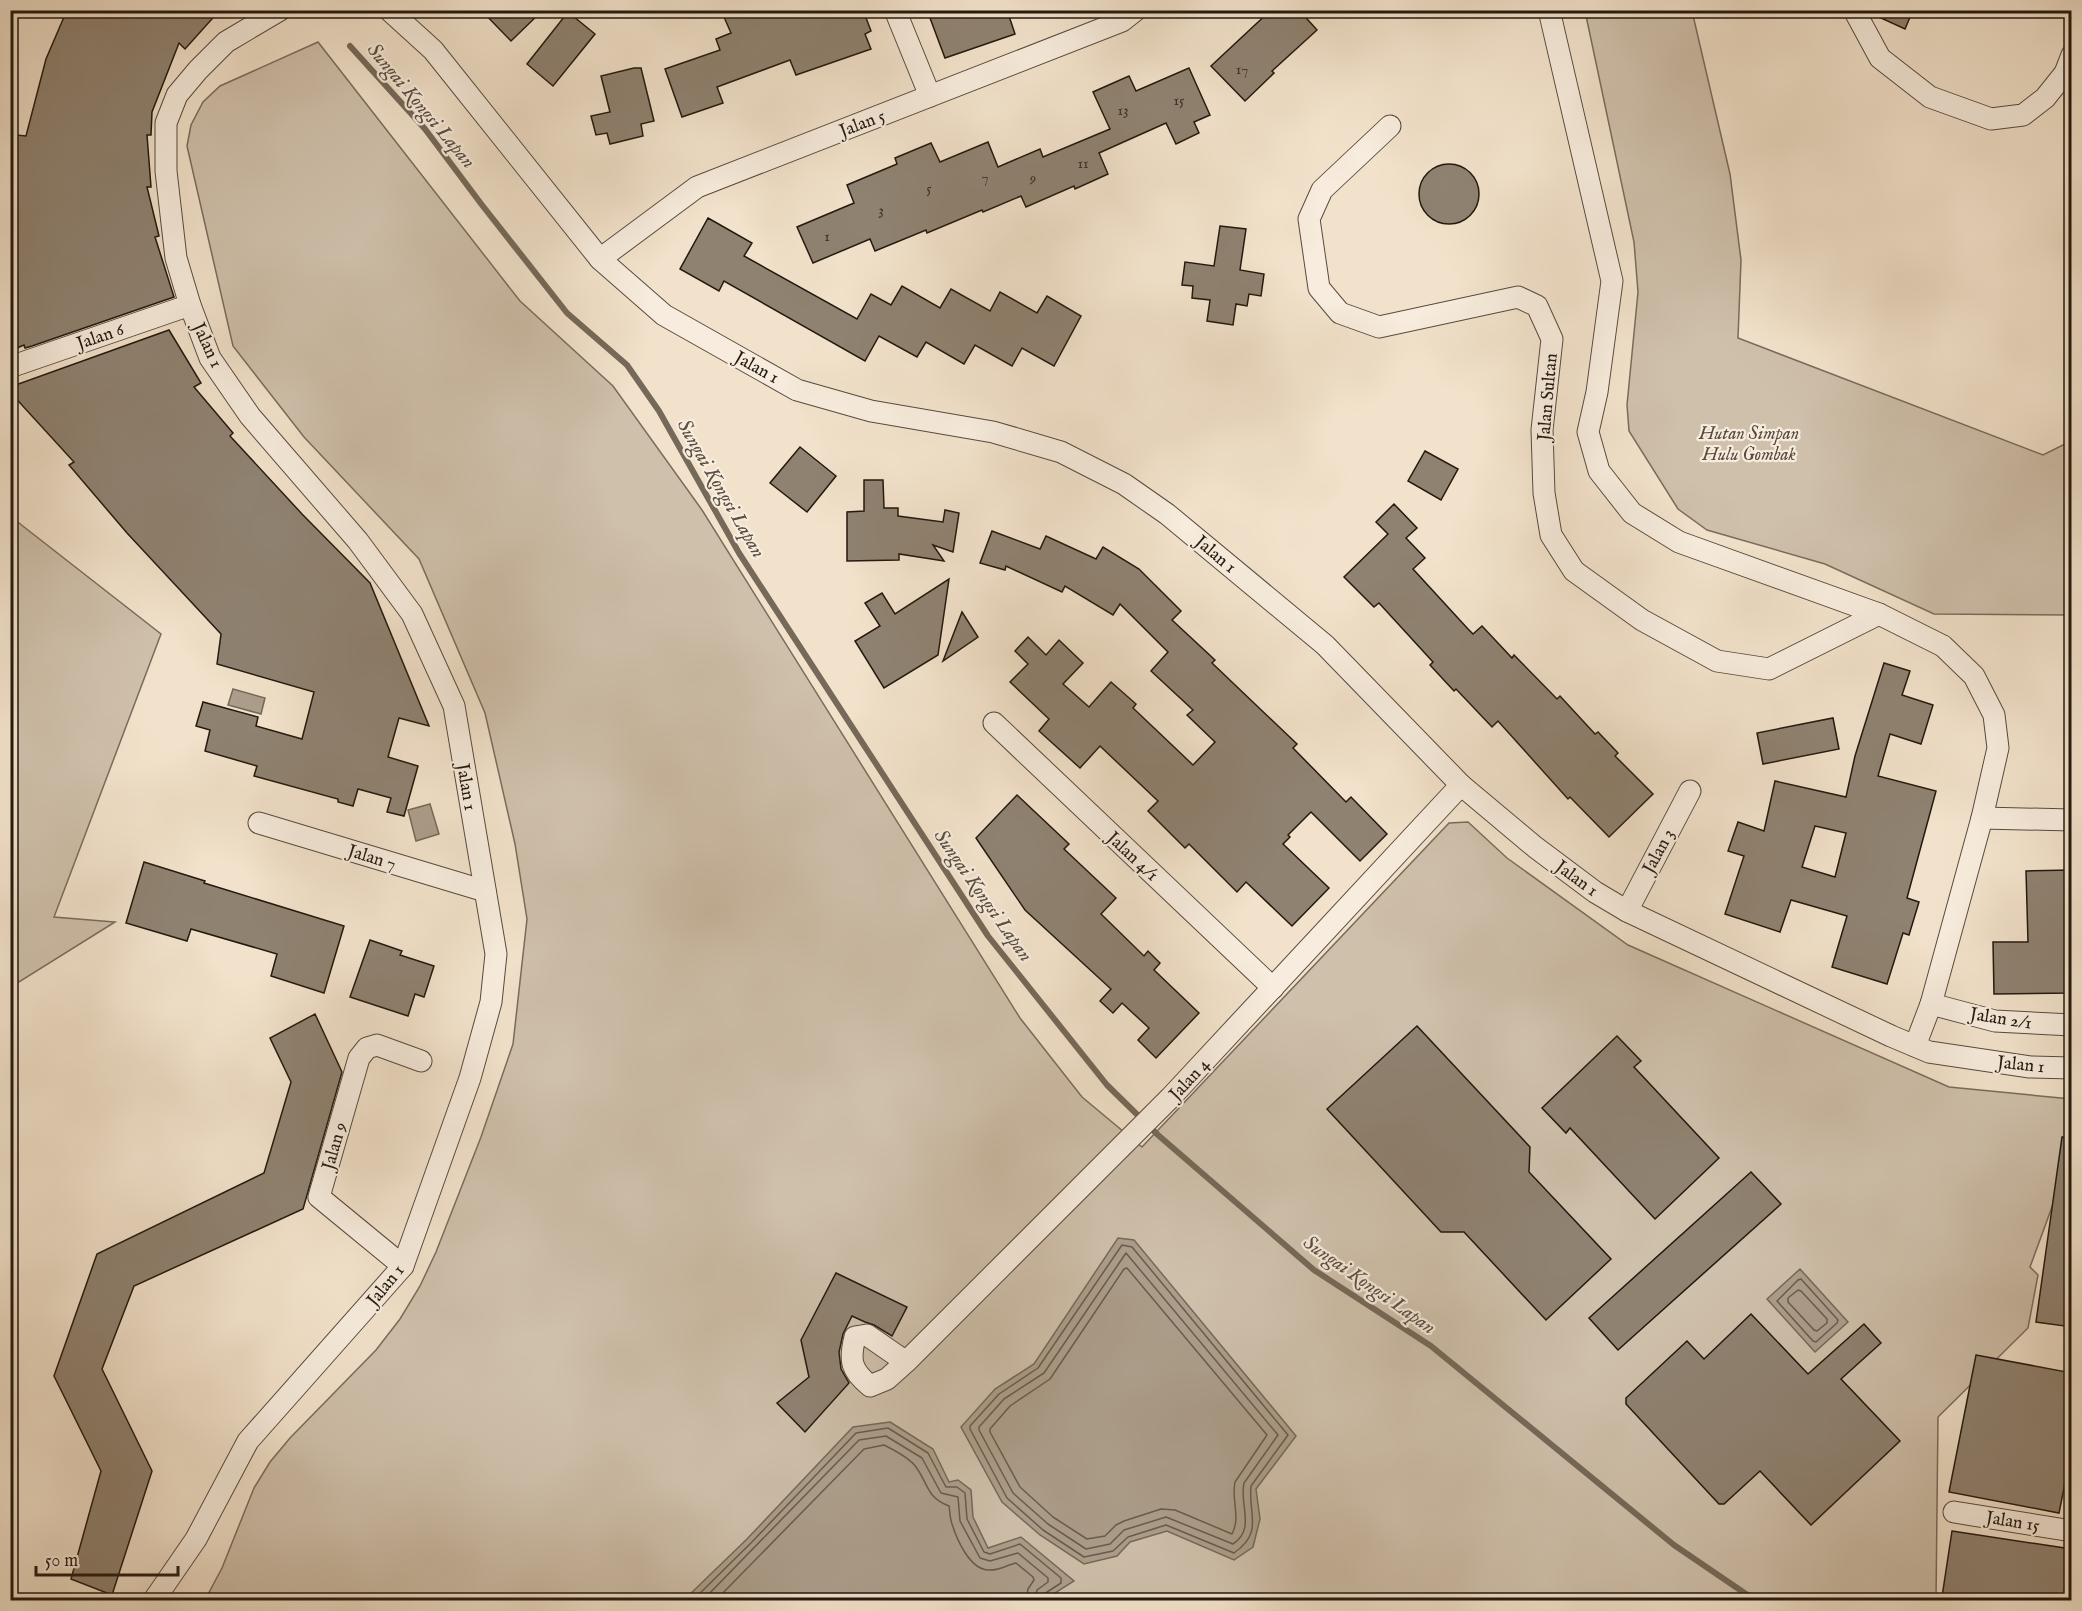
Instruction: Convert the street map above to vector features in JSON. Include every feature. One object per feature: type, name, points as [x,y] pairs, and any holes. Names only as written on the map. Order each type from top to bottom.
[{"type":"street","name":"Jalan 1","points":[[154,1600],[196,1539],[248,1441],[403,1266],[470,1078],[491,1002],[495,954],[454,706],[412,614],[358,541],[250,416],[210,358],[190,305],[176,258],[166,171],[166,123],[177,96],[198,70],[226,42],[280,10]]},
{"type":"street","name":"Jalan 1","points":[[389,10],[433,50],[600,259],[664,315],[797,390],[871,411],[993,432],[1061,452],[1124,484],[1167,514],[1325,645],[1461,785],[1535,847],[1595,892],[1627,911],[1929,1052],[2008,1063],[2072,1068]]},
{"type":"street","points":[[895,10],[930,96]]},
{"type":"street","name":"Jalan 5","points":[[600,259],[697,187],[1122,21],[1136,10]]},
{"type":"street","points":[[1549,10],[1612,280],[1597,392],[1588,432],[1599,471],[1632,513],[1679,542],[1879,614],[1943,646],[1974,676],[1994,715],[1998,748],[1982,818],[1931,1004],[1915,1046]]},
{"type":"street","points":[[1854,10],[1880,58],[1930,97],[1991,119],[2023,115],[2045,98],[2065,73],[2072,55]]},
{"type":"street","name":"Jalan Sultan","points":[[1390,126],[1322,190],[1310,219],[1319,288],[1340,313],[1379,327],[1518,297],[1537,306],[1552,339],[1542,430],[1544,493],[1551,535],[1574,571],[1642,620],[1717,661],[1769,669],[1879,614]]},
{"type":"street","name":"Jalan 6","points":[[10,367],[190,305]]},
{"type":"street","name":"Jalan 4/1","points":[[994,723],[1266,995]]},
{"type":"street","name":"Jalan 4","points":[[906,1362],[1171,1098],[1461,785]]},
{"type":"street","name":"Jalan 3","points":[[1627,911],[1690,791]]},
{"type":"street","points":[[1982,818],[2072,820]]},
{"type":"street","name":"Jalan 7","points":[[259,823],[485,891]]},
{"type":"street","name":"Jalan 2/1","points":[[1931,1004],[1995,1021],[2072,1025]]},
{"type":"street","name":"Jalan 9","points":[[403,1266],[319,1197],[359,1058],[367,1048],[377,1045],[421,1061]]},
{"type":"street","name":"Jalan 15","points":[[1954,1512],[2070,1525]]},
{"type":"green space","name":"Hutan Simpan Hulu Gombak","points":[[1585,11],[1692,11],[1730,174],[1741,260],[1738,338],[2043,455],[2071,441],[2071,615],[1934,614],[1825,564],[1707,530],[1678,509],[1629,431],[1627,405],[1638,292],[1634,242]]},
{"type":"green space","points":[[318,42],[520,301],[613,386],[702,510],[1020,1018],[1082,1097],[1142,1147],[1449,823],[1468,822],[1507,858],[1628,945],[1949,1087],[2071,1099],[2071,1155],[2030,1267],[2038,1275],[2028,1328],[1938,1417],[1936,1600],[205,1600],[222,1568],[254,1488],[270,1462],[290,1438],[376,1350],[400,1319],[420,1286],[436,1252],[481,1137],[513,1044],[527,919],[515,844],[485,713],[419,559],[304,437],[233,346],[187,146],[191,125],[203,102],[220,86]]},
{"type":"green space","points":[[10,516],[161,634],[54,917],[115,922],[11,987]]},
{"type":"water","points":[[233,689],[265,698],[261,714],[228,705]]},
{"type":"water","points":[[430,804],[439,834],[416,841],[408,810]]},
{"type":"water","points":[[1118,1238],[1134,1240],[1296,1436],[1256,1489],[1260,1519],[1253,1547],[1234,1560],[1167,1531],[1130,1542],[1117,1556],[1084,1564],[1040,1535],[1002,1502],[961,1427],[995,1389],[1034,1364]]},
{"type":"water","points":[[1800,1269],[1848,1322],[1815,1352],[1767,1299]]},
{"type":"water","points":[[890,1422],[933,1449],[949,1482],[958,1480],[971,1490],[973,1517],[988,1548],[1021,1537],[1074,1581],[1044,1600],[684,1600],[747,1539],[853,1427]]},
{"type":"building","points":[[67,10],[220,10],[185,49],[179,43],[152,112],[151,135],[147,135],[151,187],[147,187],[159,236],[155,237],[174,297],[32,346],[25,348],[24,345],[10,351],[10,184],[16,135],[26,136],[46,59]]},
{"type":"building","points":[[481,10],[543,10],[511,41]]},
{"type":"building","points":[[741,10],[863,10],[871,31],[865,34],[871,49],[796,75],[790,60],[717,87],[723,103],[682,117],[665,69],[720,50],[716,39],[731,33],[724,17]]},
{"type":"building","points":[[927,10],[1007,10],[1015,34],[945,58]]},
{"type":"building","points":[[1271,10],[1299,10],[1317,30],[1272,71],[1274,73],[1245,101],[1211,66]]},
{"type":"building","points":[[1869,10],[1913,10],[1905,29],[1870,13]]},
{"type":"building","points":[[568,12],[595,34],[553,86],[527,64]]},
{"type":"building","points":[[641,68],[654,121],[641,124],[643,136],[610,144],[607,133],[596,135],[591,116],[610,112],[601,76]]},
{"type":"building","points":[[1189,68],[1210,115],[1194,122],[1199,133],[1176,144],[1166,123],[1099,153],[1108,174],[1075,189],[1074,186],[1026,207],[1021,196],[875,251],[870,239],[813,263],[797,227],[854,203],[847,185],[897,164],[895,158],[931,143],[940,162],[988,142],[998,167],[1040,149],[1043,157],[1110,129],[1093,92],[1129,76],[1136,91]]},
{"type":"building","points":[[1449,164],[1461,166],[1474,177],[1479,194],[1477,206],[1466,219],[1449,224],[1437,222],[1424,211],[1419,194],[1421,182],[1432,169]]},
{"type":"building","points":[[708,218],[752,243],[744,256],[857,319],[871,294],[891,305],[902,286],[940,308],[951,289],[990,311],[1000,292],[1037,313],[1047,296],[1081,316],[1054,366],[1022,348],[1012,366],[975,345],[964,364],[926,342],[917,357],[879,336],[865,361],[724,281],[719,291],[680,269]]},
{"type":"building","points":[[1220,226],[1246,229],[1240,270],[1264,274],[1261,296],[1249,294],[1247,306],[1236,304],[1233,325],[1207,321],[1210,300],[1192,298],[1193,286],[1182,285],[1185,262],[1214,266]]},
{"type":"building","points":[[169,330],[201,383],[194,387],[233,433],[230,436],[370,583],[429,726],[399,718],[388,757],[418,766],[404,816],[387,812],[391,798],[358,789],[353,806],[338,802],[338,799],[254,776],[257,766],[205,751],[210,730],[196,726],[203,702],[258,717],[256,726],[302,739],[314,692],[217,664],[221,634],[127,533],[69,465],[74,462],[10,392],[10,387]]},
{"type":"building","points":[[800,447],[836,476],[807,512],[770,483]]},
{"type":"building","points":[[1425,451],[1458,469],[1441,500],[1408,481]]},
{"type":"building","points":[[864,480],[883,480],[884,508],[898,508],[898,516],[943,522],[945,510],[959,513],[953,552],[933,545],[944,561],[899,554],[899,560],[847,561],[847,512],[864,511]]},
{"type":"building","points":[[1394,504],[1417,528],[1406,538],[1425,558],[1413,569],[1473,634],[1482,626],[1512,658],[1514,655],[1557,699],[1560,696],[1595,734],[1598,732],[1618,753],[1615,756],[1653,794],[1609,837],[1570,797],[1568,799],[1498,721],[1492,727],[1456,689],[1454,691],[1430,665],[1433,662],[1379,603],[1374,607],[1344,577],[1388,534],[1376,522]]},
{"type":"building","points":[[992,531],[1040,549],[1046,536],[1096,559],[1103,547],[1139,569],[1181,611],[1172,620],[1215,660],[1212,663],[1297,744],[1293,748],[1346,802],[1351,797],[1387,834],[1360,861],[1311,812],[1288,835],[1290,837],[1283,844],[1329,888],[1292,926],[1246,882],[1237,892],[1189,844],[1185,848],[1148,811],[1158,801],[1100,746],[1080,768],[1039,731],[1049,719],[1010,682],[1028,664],[1015,651],[1028,637],[1046,655],[1059,640],[1083,663],[1063,684],[1089,707],[1111,682],[1136,704],[1133,708],[1193,765],[1215,742],[1187,715],[1193,710],[1151,671],[1168,652],[1120,604],[1113,615],[1065,586],[1062,592],[1006,566],[1005,570],[980,563]]},
{"type":"building","points":[[949,579],[938,655],[884,688],[855,641],[880,626],[865,603],[882,593],[895,614]]},
{"type":"building","points":[[962,612],[978,637],[943,661]]},
{"type":"building","points":[[1884,663],[1910,671],[1902,695],[1933,705],[1921,744],[1890,734],[1878,776],[1936,791],[1907,898],[1919,902],[1909,935],[1903,933],[1887,984],[1832,967],[1847,916],[1791,900],[1780,932],[1725,914],[1744,856],[1728,851],[1738,822],[1764,831],[1775,781],[1846,797],[1855,756]],"holes":[[[1815,826],[1846,833],[1835,877],[1802,867]]]},
{"type":"building","points":[[1833,718],[1839,749],[1763,764],[1757,733]]},
{"type":"building","points":[[1017,795],[1069,844],[1064,849],[1116,898],[1101,914],[1144,956],[1148,951],[1160,963],[1154,970],[1199,1013],[1156,1058],[1138,1040],[1149,1028],[1122,1003],[1113,1013],[1100,1001],[1111,989],[1025,910],[976,838]]},
{"type":"building","points":[[144,862],[344,926],[324,993],[271,976],[277,954],[191,929],[187,941],[126,923]]},
{"type":"building","points":[[2072,870],[2072,993],[1994,994],[1993,942],[2028,942],[2026,871]]},
{"type":"building","points":[[370,940],[402,951],[400,955],[434,966],[424,997],[415,994],[408,1016],[350,997]]},
{"type":"building","points":[[315,1014],[342,1072],[303,1209],[134,1286],[102,1369],[152,1471],[112,1595],[71,1579],[101,1471],[54,1376],[97,1254],[264,1173],[291,1082],[270,1038]]},
{"type":"building","points":[[1417,1026],[1530,1147],[1529,1172],[1611,1259],[1546,1320],[1464,1232],[1441,1232],[1327,1109]]},
{"type":"building","points":[[1617,1036],[1641,1061],[1634,1067],[1719,1158],[1655,1219],[1570,1128],[1566,1133],[1542,1108]]},
{"type":"building","points":[[2062,1137],[2072,1138],[2072,1327],[2036,1322]]},
{"type":"building","points":[[1751,1172],[1781,1204],[1618,1350],[1589,1318]]},
{"type":"building","points":[[836,1273],[907,1307],[892,1336],[852,1316],[843,1334],[839,1352],[841,1369],[849,1383],[805,1432],[777,1403],[809,1377],[801,1340]]},
{"type":"building","points":[[1751,1314],[1808,1374],[1864,1324],[1881,1343],[1841,1379],[1900,1441],[1811,1525],[1760,1471],[1724,1504],[1719,1504],[1626,1404],[1626,1398],[1687,1341],[1704,1359]]},
{"type":"building","points":[[1976,1355],[2072,1373],[2072,1448],[2059,1513],[1949,1492]]},
{"type":"building","points":[[1952,1531],[2071,1549],[2063,1600],[1961,1600],[1942,1597]]},
{"type":"waterway","name":"Sungai Kongsi Lapan","points":[[350,46],[425,129],[567,313],[627,365],[659,411],[739,553],[988,936],[1107,1085],[1158,1135],[1314,1270],[1431,1346],[1674,1545],[1746,1594],[1764,1600]]}]
